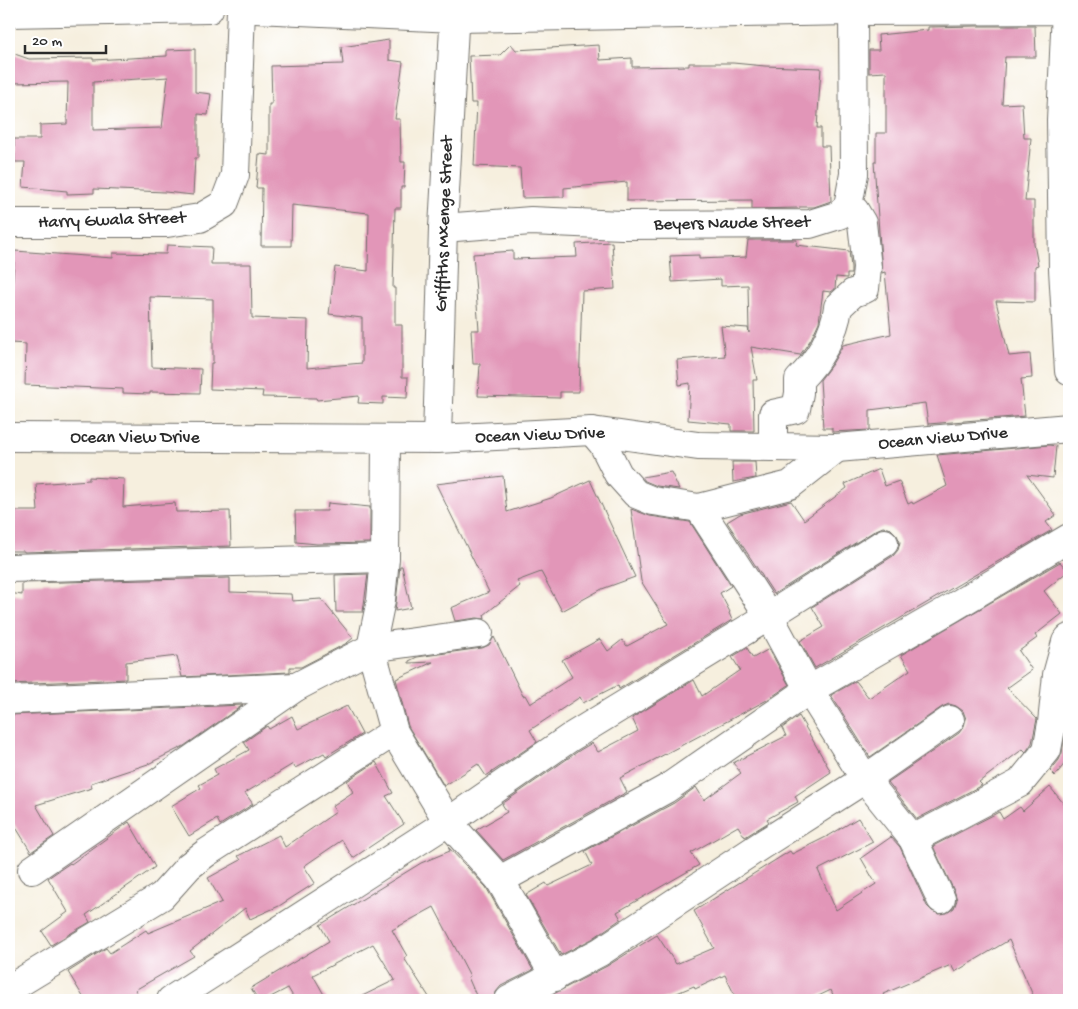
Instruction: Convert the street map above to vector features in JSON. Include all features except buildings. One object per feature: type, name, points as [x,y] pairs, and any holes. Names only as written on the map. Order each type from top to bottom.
[{"type":"street","points":[[9,13],[209,9]]},
{"type":"street","name":"Harry Gwala Street","points":[[9,223],[167,223],[200,218],[224,204],[235,175],[241,9]]},
{"type":"street","points":[[255,9],[455,14],[1066,10],[1066,268],[1069,371]]},
{"type":"street","points":[[774,447],[773,414],[796,409],[799,380],[812,367],[827,343],[837,316],[838,307],[853,293],[865,289],[866,285],[867,267],[862,223],[855,211],[848,206],[854,174],[853,10]]},
{"type":"street","name":"Griffiths Mxenge Street","points":[[437,439],[443,228],[455,14]]},
{"type":"street","name":"Beyers Naude Street","points":[[443,228],[531,222],[622,226],[810,224],[839,215],[848,206]]},
{"type":"street","name":"Ocean View Drive","points":[[9,437],[437,439],[592,431],[698,446],[837,448],[1069,428]]},
{"type":"street","points":[[592,431],[603,444],[618,474],[636,494],[653,501],[699,508],[790,485],[837,448]]},
{"type":"street","points":[[386,439],[385,558],[381,600],[371,648],[394,732],[448,822],[500,880],[555,977]]},
{"type":"street","points":[[699,508],[769,616],[809,690],[865,779],[912,839],[941,899]]},
{"type":"street","points":[[500,880],[666,789],[809,690],[1069,538]]},
{"type":"street","points":[[170,1000],[448,822],[571,737],[884,543]]},
{"type":"street","points":[[9,568],[385,558]]},
{"type":"street","points":[[32,870],[296,687],[371,648],[479,633]]},
{"type":"street","points":[[912,839],[1020,783],[1047,750],[1057,675],[1066,642],[1069,638]]},
{"type":"street","points":[[9,700],[296,687]]},
{"type":"street","points":[[509,1000],[600,952],[865,779],[950,720]]},
{"type":"street","points":[[9,989],[162,896],[189,866],[206,853],[394,732]]}]
